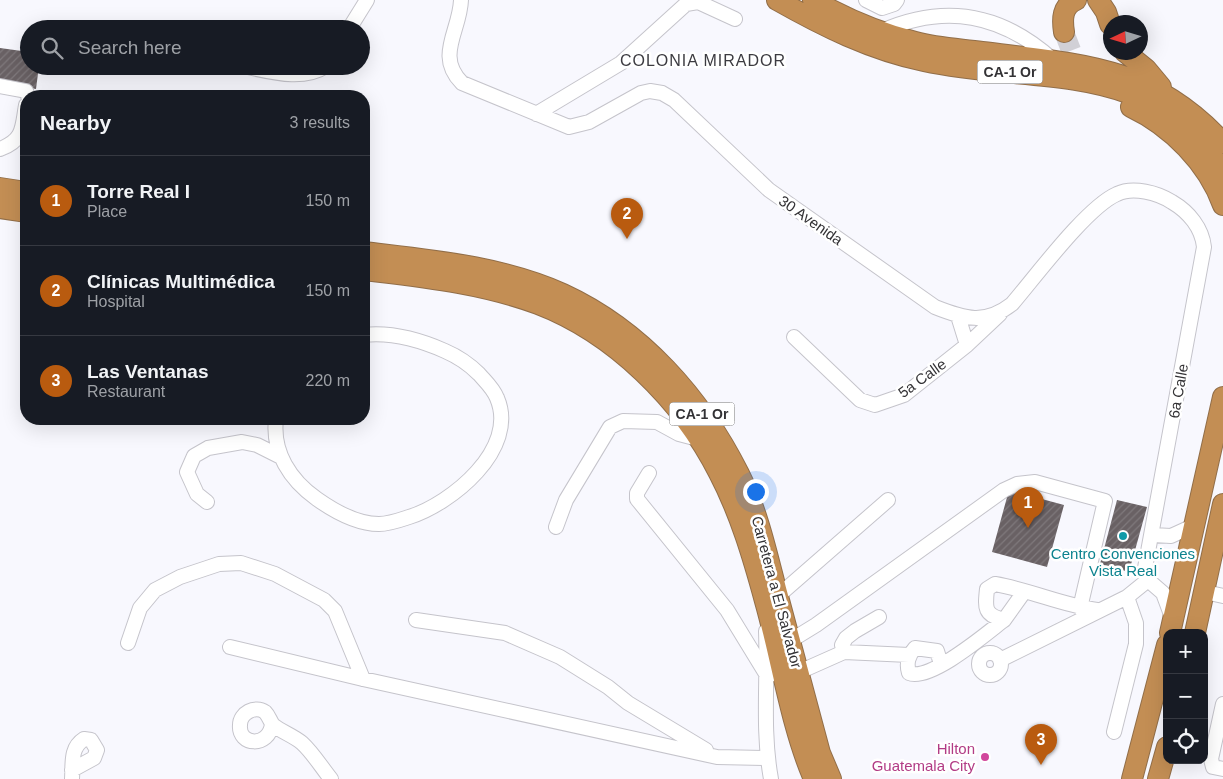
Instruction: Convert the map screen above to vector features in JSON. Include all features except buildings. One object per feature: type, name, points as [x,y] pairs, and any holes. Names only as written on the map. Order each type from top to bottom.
[{"type":"highway","name":"CA-1 Or","points":[[777,0],[838,32],[900,55],[957,67],[1069,78],[1106,84],[1129,92],[1170,114],[1198,137],[1223,172]]},
{"type":"highway","name":"CA-1 Or","points":[[813,0],[882,31],[915,42],[945,48],[1054,60],[1116,72],[1168,95],[1190,110],[1223,143]]},
{"type":"highway","points":[[1064,32],[1062,22],[1065,8],[1076,0]]},
{"type":"highway","points":[[1098,0],[1106,15]]},
{"type":"highway","points":[[1135,60],[1146,69],[1168,95]]},
{"type":"highway","points":[[1108,95],[1142,112],[1169,131],[1205,170],[1223,205]]},
{"type":"highway","points":[[0,188],[20,191]]},
{"type":"highway","points":[[0,208],[20,211]]},
{"type":"highway","name":"Carretera a El Salvador","points":[[370,253],[460,265],[518,279],[561,294],[598,312],[642,344],[687,392],[720,441],[739,475],[755,513],[798,729],[814,779]]},
{"type":"highway","name":"Carretera a El Salvador","points":[[370,271],[461,283],[489,289],[538,304],[588,329],[630,359],[675,421],[698,439],[719,472],[790,641],[820,753],[831,779]]},
{"type":"highway","points":[[1171,626],[1223,397]]},
{"type":"highway","points":[[1197,629],[1214,594],[1223,504]]},
{"type":"highway","points":[[1132,779],[1163,660]]},
{"type":"highway","points":[[1158,779],[1163,761]]},
{"type":"street","points":[[355,20],[366,0]]},
{"type":"street","name":"30 Avenida","points":[[461,0],[450,50],[449,64],[452,73],[462,83],[569,127],[581,125],[641,93],[650,91],[662,93],[686,110],[769,190],[935,307],[958,316],[972,319],[1000,313],[1012,304],[1094,209],[1118,193],[1142,192],[1165,197],[1178,205],[1190,216],[1199,229],[1204,248]]},
{"type":"street","points":[[866,0],[882,8],[894,4],[897,0]]},
{"type":"street","points":[[536,114],[621,63],[686,4],[698,2],[735,19]]},
{"type":"street","points":[[882,31],[900,23],[925,17],[949,15],[973,17],[1016,32],[1054,60]]},
{"type":"street","points":[[0,86],[20,91]]},
{"type":"street","points":[[0,150],[12,145],[20,137]]},
{"type":"street","name":"6a Calle","points":[[1148,580],[1145,568],[1153,535],[1204,248]]},
{"type":"street","name":"5a Calle","points":[[794,337],[860,400],[875,405],[904,395],[967,345],[1000,313]]},
{"type":"street","points":[[958,316],[967,345]]},
{"type":"street","points":[[207,502],[197,494],[188,472],[194,456],[208,448],[242,442],[258,445],[279,456],[289,471],[315,497],[341,514],[380,524],[401,520],[438,505],[483,465],[498,432],[501,415],[498,399],[490,386],[462,358],[428,343],[407,338],[370,333]]},
{"type":"street","points":[[556,527],[566,500],[610,427],[623,421],[675,421]]},
{"type":"street","points":[[276,425],[279,456]]},
{"type":"street","points":[[649,473],[637,493],[638,499],[727,610],[768,677]]},
{"type":"street","points":[[790,641],[816,625],[1004,490],[1017,484],[1035,482],[1105,501],[1080,608]]},
{"type":"street","points":[[771,779],[767,758],[765,720],[772,598],[888,500]]},
{"type":"street","points":[[1153,535],[1171,536],[1195,525]]},
{"type":"street","points":[[128,643],[140,608],[155,590],[180,577],[218,564],[242,563],[275,574],[324,600],[335,611],[363,680]]},
{"type":"street","points":[[1000,660],[1097,610],[1127,597],[1148,580],[1163,593],[1171,626]]},
{"type":"street","points":[[1004,620],[989,614],[985,607],[987,589],[995,584],[1080,608],[1097,610]]},
{"type":"street","points":[[940,664],[937,651],[915,648],[909,655],[907,666],[909,673],[914,675],[921,674],[952,658],[1004,620],[1024,592]]},
{"type":"street","points":[[1114,732],[1136,644],[1136,623],[1127,597]]},
{"type":"street","points":[[844,652],[842,645],[846,638],[879,617]]},
{"type":"street","points":[[416,620],[505,633],[560,656],[608,687],[628,703],[717,757]]},
{"type":"street","points":[[230,647],[363,680],[717,757],[767,758]]},
{"type":"street","points":[[799,672],[844,652],[909,655]]},
{"type":"street","points":[[1223,704],[1211,759],[1213,767],[1223,769]]},
{"type":"street","points":[[272,724],[303,744],[332,779]]},
{"type":"tunnel","points":[[1064,32],[1082,79]]},
{"type":"place","name":"Clínicas Multimédica","points":[[627,239]]},
{"type":"place","name":"Torre Real I","points":[[1028,528]]},
{"type":"place","name":"Centro Convenciones Vista Real","points":[[1123,536]]},
{"type":"place","name":"Hilton Guatemala City","points":[[985,757]]},
{"type":"place","name":"Las Ventanas","points":[[1041,765]]},
{"type":"district","name":"COLONIA MIRADOR","points":[[703,60]]}]
